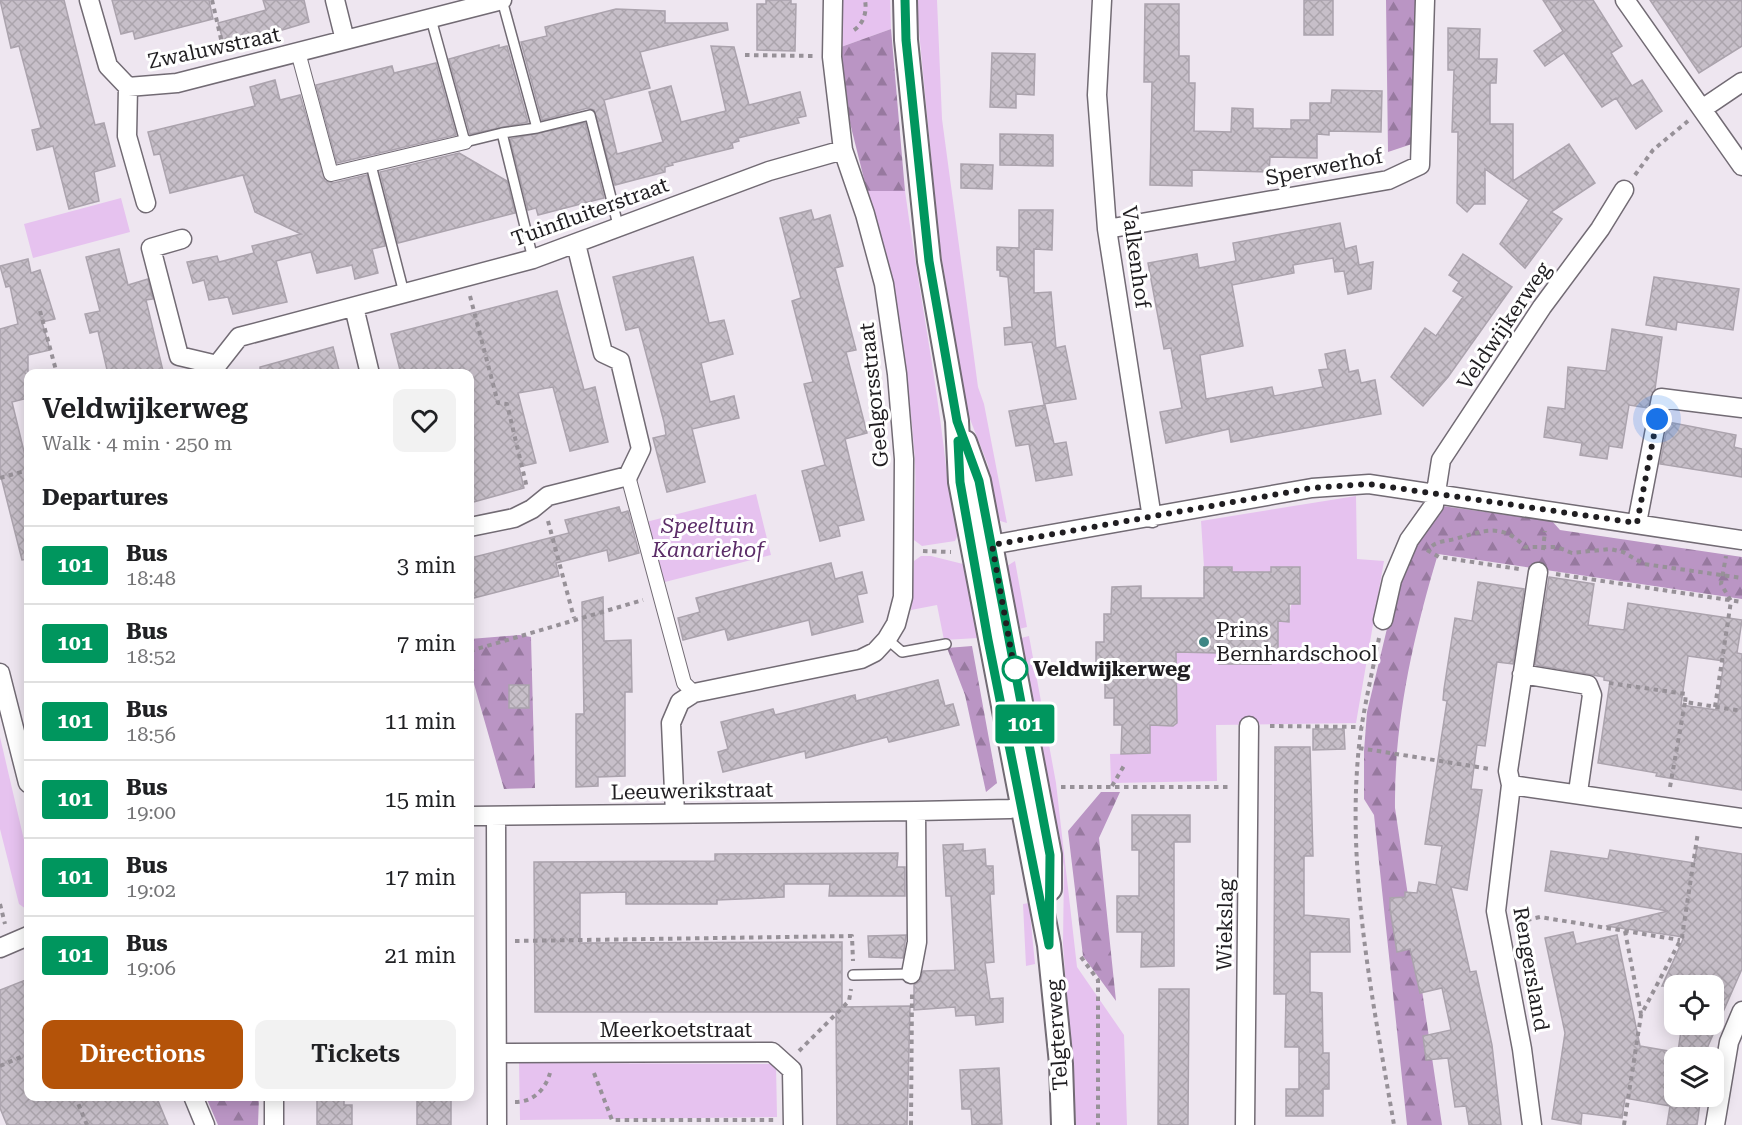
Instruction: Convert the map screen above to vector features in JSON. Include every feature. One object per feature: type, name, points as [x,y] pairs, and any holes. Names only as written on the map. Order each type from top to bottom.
[{"type":"street","name":"Zwaluwstraat","points":[[89,0],[108,66],[128,87],[177,83],[502,0]]},
{"type":"street","points":[[335,0],[345,40]]},
{"type":"street","points":[[833,0],[832,57],[843,150]]},
{"type":"street","name":"Telgterweg","points":[[905,0],[906,40],[929,261],[957,421],[979,481],[982,547],[1030,805],[1050,855],[1049,945],[1061,1064],[1063,1125]]},
{"type":"street","name":"Valkenhof","points":[[1102,0],[1097,95],[1107,229],[1152,518]]},
{"type":"street","name":"Sperwerhof","points":[[1107,229],[1389,180],[1420,165],[1425,0]]},
{"type":"street","points":[[1625,0],[1742,166]]},
{"type":"street","name":"Zwaluwstraat","points":[[298,52],[331,174],[465,142]]},
{"type":"street","points":[[1702,109],[1742,82]]},
{"type":"street","points":[[128,87],[127,136],[146,203]]},
{"type":"street","name":"Tuinfluiterstraat","points":[[182,239],[152,248],[179,356],[216,369],[239,337],[533,259],[576,244],[618,225],[769,171],[843,150]]},
{"type":"street","name":"Geelgorsstraat","points":[[694,693],[861,659],[875,652],[887,639],[896,624],[903,597],[905,552],[904,459],[899,395],[884,284],[865,214],[843,150]]},
{"type":"street","name":"Veldwijkerweg","points":[[1383,620],[1392,580],[1409,540],[1434,505],[1441,460],[1542,307],[1600,229],[1624,190]]},
{"type":"street","points":[[576,244],[603,352],[620,361],[641,449],[628,476],[684,683],[694,693],[680,702],[671,723],[675,813]]},
{"type":"street","points":[[354,306],[369,369]]},
{"type":"street","points":[[1637,523],[1661,398],[1742,408]]},
{"type":"street","points":[[474,526],[514,518],[548,496],[628,476]]},
{"type":"street","points":[[982,547],[1312,488],[1369,484],[1436,492],[1735,539]]},
{"type":"street","name":"Rengersland","points":[[1532,1125],[1522,1049],[1497,926],[1497,892],[1522,674],[1539,572]]},
{"type":"street","points":[[0,673],[24,767]]},
{"type":"street","points":[[1522,674],[1588,685],[1590,689],[1592,695],[1578,792]]},
{"type":"street","name":"Wiekslag","points":[[1245,1125],[1249,726]]},
{"type":"street","points":[[1510,778],[1578,792],[1742,818]]},
{"type":"street","name":"Leeuwerikstraat","points":[[474,816],[916,811],[1010,809],[1030,805]]},
{"type":"street","points":[[911,974],[917,942],[916,811]]},
{"type":"street","points":[[496,816],[497,1125]]},
{"type":"street","points":[[0,948],[24,938]]},
{"type":"street","points":[[1715,1125],[1730,1042],[1742,1011]]},
{"type":"street","name":"Meerkoetstraat","points":[[497,1053],[772,1052],[785,1064]]},
{"type":"street","points":[[785,1064],[792,1070],[793,1123]]},
{"type":"street","points":[[195,1101],[205,1125]]},
{"type":"street","points":[[274,1101],[274,1125]]},
{"type":"lane","points":[[502,0],[537,128]]},
{"type":"lane","points":[[431,19],[465,142],[590,115],[618,225]]},
{"type":"lane","points":[[502,133],[533,259]]},
{"type":"lane","points":[[371,165],[404,293]]},
{"type":"lane","points":[[887,639],[902,652],[946,644]]},
{"type":"lane","points":[[853,975],[911,974]]},
{"type":"path","points":[[212,0],[229,70]]},
{"type":"path","points":[[745,55],[832,57]]},
{"type":"path","points":[[1624,190],[1653,150],[1702,109]]},
{"type":"path","points":[[465,277],[498,403],[507,404],[574,619]]},
{"type":"path","points":[[40,311],[56,369]]},
{"type":"path","points":[[0,478],[24,471]]},
{"type":"path","points":[[1539,572],[1548,510]]},
{"type":"path","points":[[1427,550],[1435,543],[1482,531],[1498,531],[1514,536],[1525,547],[1543,549],[1557,547],[1572,552],[1610,549],[1623,552],[1644,564],[1742,578]]},
{"type":"path","points":[[1715,707],[1731,601],[1721,584],[1722,575],[1735,539]]},
{"type":"path","points":[[1409,540],[1439,557],[1742,602]]},
{"type":"path","points":[[905,552],[956,552],[982,547]]},
{"type":"path","points":[[474,650],[660,595]]},
{"type":"path","points":[[1383,620],[1359,748],[1357,819],[1360,905],[1394,1125]]},
{"type":"path","points":[[1590,689],[1603,682],[1686,694],[1667,806]]},
{"type":"path","points":[[1685,702],[1742,711]]},
{"type":"path","points":[[1249,726],[1362,727]]},
{"type":"path","points":[[1359,748],[1510,778]]},
{"type":"path","points":[[1112,787],[1125,764]]},
{"type":"path","points":[[1058,787],[1249,787]]},
{"type":"path","points":[[1624,1125],[1641,1015],[1680,940],[1701,811]]},
{"type":"path","points":[[1497,926],[1540,917],[1680,940]]},
{"type":"path","points":[[1625,931],[1641,1015]]},
{"type":"path","points":[[497,942],[852,936],[853,975],[849,1001],[785,1064]]},
{"type":"path","points":[[1081,957],[1098,980],[1098,1125]]},
{"type":"path","points":[[911,974],[911,1125]]},
{"type":"path","points":[[497,1102],[525,1102],[538,1095],[550,1076],[550,1052]]},
{"type":"path","points":[[586,1052],[613,1122],[793,1123]]},
{"type":"path","points":[[0,1066],[24,1056]]},
{"type":"path","points":[[77,1101],[87,1125]]},
{"type":"green space","points":[[842,0],[890,0],[891,29],[841,47]]},
{"type":"green space","points":[[916,0],[937,0],[942,119],[978,387],[984,404],[1007,523],[997,520],[988,465],[966,409],[939,240]]},
{"type":"green space","points":[[1386,0],[1416,0],[1412,144],[1388,152]]},
{"type":"green space","points":[[891,29],[905,191],[867,191],[845,103],[841,47]]},
{"type":"green space","points":[[867,191],[905,191],[948,483],[957,518],[958,534],[955,541],[922,546],[914,540],[915,459],[907,383],[891,286]]},
{"type":"green space","points":[[121,198],[130,232],[33,258],[24,224]]},
{"type":"green space","name":"Speeltuin Kanariehof","points":[[756,494],[771,555],[661,583],[646,522]]},
{"type":"green space","points":[[1356,496],[1357,559],[1384,561],[1356,723],[1216,725],[1217,781],[1111,783],[1110,754],[1150,753],[1150,725],[1173,725],[1177,711],[1176,653],[1192,653],[1193,646],[1218,646],[1219,664],[1271,664],[1278,622],[1289,622],[1300,567],[1272,567],[1271,572],[1232,572],[1232,567],[1204,567],[1201,521]]},
{"type":"green space","points":[[1442,506],[1552,521],[1560,530],[1742,557],[1742,599],[1438,554],[1413,648],[1407,680],[1398,744],[1395,808],[1442,1125],[1407,1125],[1374,815],[1364,799],[1364,751],[1367,712],[1402,566]]},
{"type":"green space","points":[[921,556],[931,556],[963,564],[978,638],[944,640],[937,605],[911,610],[914,561]]},
{"type":"green space","points":[[1015,561],[1027,627],[1019,629],[1007,566]]},
{"type":"green space","points":[[519,635],[531,637],[535,788],[504,789],[474,684],[474,639]]},
{"type":"green space","points":[[1029,636],[1056,783],[1077,967],[1124,1035],[1127,1125],[1076,1125],[1063,944],[1064,867],[1021,638]]},
{"type":"green space","points":[[972,646],[997,783],[986,792],[965,695],[947,648]]},
{"type":"green space","points":[[0,737],[24,840],[24,908],[19,904],[0,829]]},
{"type":"green space","points":[[1101,792],[1120,792],[1099,838],[1116,1001],[1083,956],[1068,831]]},
{"type":"green space","points":[[1029,903],[1035,964],[1026,966],[1023,904]]},
{"type":"green space","points":[[519,1063],[776,1064],[777,1117],[520,1120]]},
{"type":"green space","points":[[208,1101],[259,1101],[258,1125],[218,1125]]},
{"type":"building","points":[[0,0],[64,0],[95,125],[104,123],[115,166],[94,172],[99,201],[69,209],[53,146],[37,150],[32,130],[41,128],[19,46],[11,48]]},
{"type":"building","points":[[112,0],[209,0],[213,19],[135,39],[133,31],[121,34]]},
{"type":"building","points":[[263,0],[304,0],[309,22],[225,47],[218,23],[266,10]]},
{"type":"building","points":[[766,0],[791,0],[791,4],[796,4],[795,51],[757,50],[757,4],[766,4]]},
{"type":"building","points":[[1304,0],[1333,0],[1333,35],[1304,35]]},
{"type":"building","points":[[1543,0],[1593,0],[1622,46],[1611,53],[1632,86],[1642,80],[1662,111],[1636,129],[1616,98],[1602,107],[1564,53],[1545,66],[1534,51],[1563,31]]},
{"type":"building","points":[[1650,0],[1742,0],[1742,46],[1699,73]]},
{"type":"building","points":[[1145,4],[1179,4],[1179,56],[1189,56],[1189,83],[1195,83],[1194,131],[1231,132],[1232,108],[1253,109],[1253,128],[1291,129],[1291,120],[1310,120],[1310,103],[1331,103],[1332,90],[1382,91],[1381,132],[1329,131],[1329,135],[1317,134],[1317,158],[1270,157],[1269,172],[1192,170],[1192,186],[1150,185],[1152,82],[1144,82]]},
{"type":"building","points":[[616,9],[665,11],[665,23],[727,23],[728,30],[640,52],[650,88],[604,100],[617,154],[663,142],[649,92],[671,86],[681,122],[726,111],[711,46],[734,47],[749,105],[800,92],[806,116],[797,118],[799,123],[738,138],[739,141],[732,143],[733,148],[672,163],[673,165],[665,167],[665,172],[615,185],[594,110],[588,108],[542,120],[521,42],[547,36],[545,27]]},
{"type":"building","points":[[1448,28],[1480,29],[1479,59],[1497,59],[1496,83],[1490,83],[1490,124],[1513,124],[1513,181],[1569,144],[1595,183],[1551,212],[1562,219],[1525,268],[1500,244],[1529,200],[1485,169],[1485,204],[1474,204],[1467,212],[1457,203],[1458,132],[1452,132],[1454,70],[1448,70]]},
{"type":"building","points":[[499,45],[499,48],[507,46],[528,122],[470,134],[449,59]]},
{"type":"building","points":[[992,53],[1035,54],[1034,95],[1016,94],[1016,108],[990,107]]},
{"type":"building","points":[[436,63],[456,135],[337,163],[316,85],[392,66],[394,73]]},
{"type":"building","points":[[275,80],[280,100],[300,95],[325,181],[333,183],[367,175],[385,246],[372,249],[378,273],[355,279],[352,265],[317,273],[311,252],[276,261],[287,302],[233,314],[228,297],[209,300],[204,280],[193,283],[187,262],[217,256],[219,262],[254,253],[252,246],[301,234],[255,212],[243,175],[170,193],[160,154],[154,155],[148,132],[255,106],[250,87]]},
{"type":"building","points":[[585,123],[604,198],[538,215],[536,208],[528,210],[510,139]]},
{"type":"building","points":[[1000,134],[1053,135],[1053,166],[1000,165]]},
{"type":"building","points":[[459,153],[507,181],[515,213],[398,243],[380,172]]},
{"type":"building","points":[[961,164],[993,165],[992,189],[961,188]]},
{"type":"building","points":[[811,210],[814,220],[830,215],[843,266],[835,268],[856,350],[846,352],[867,433],[845,439],[864,520],[838,526],[840,536],[820,541],[802,471],[825,465],[804,384],[813,382],[792,301],[801,298],[780,218]]},
{"type":"building","points":[[1019,210],[1053,210],[1052,250],[1034,249],[1034,293],[1051,292],[1056,348],[1065,346],[1076,399],[1044,404],[1032,342],[1005,345],[1004,328],[1012,327],[1008,277],[1000,276],[1000,270],[997,270],[997,247],[1019,248]]},
{"type":"building","points":[[1340,223],[1345,249],[1356,246],[1359,265],[1373,262],[1371,289],[1348,294],[1344,271],[1335,272],[1333,258],[1293,265],[1294,273],[1232,285],[1243,346],[1200,355],[1206,399],[1272,387],[1274,396],[1323,387],[1319,370],[1328,369],[1325,354],[1345,350],[1349,372],[1358,370],[1361,383],[1375,380],[1381,414],[1231,442],[1229,429],[1166,443],[1160,412],[1182,408],[1171,348],[1164,349],[1148,263],[1197,254],[1199,268],[1236,261],[1233,243]]},
{"type":"building","points":[[119,249],[128,285],[148,279],[153,299],[146,300],[163,369],[107,369],[98,331],[90,333],[85,314],[100,311],[86,257]]},
{"type":"building","points":[[1463,254],[1512,287],[1448,377],[1423,406],[1391,377],[1425,328],[1436,336],[1463,297],[1453,291],[1459,282],[1449,275]]},
{"type":"building","points":[[693,257],[709,323],[724,320],[733,354],[701,363],[710,402],[734,396],[739,418],[692,429],[705,482],[667,492],[653,438],[666,435],[664,422],[639,327],[626,330],[613,277]]},
{"type":"building","points":[[28,259],[31,273],[40,270],[55,319],[42,322],[50,350],[28,355],[28,369],[24,369],[24,399],[12,402],[24,452],[24,560],[22,560],[0,473],[0,329],[18,324],[10,286],[6,287],[0,266]]},
{"type":"building","points":[[1654,277],[1739,289],[1733,330],[1677,322],[1676,330],[1646,325]]},
{"type":"building","points":[[557,291],[584,390],[595,387],[608,442],[570,451],[553,387],[518,393],[536,463],[519,467],[524,488],[474,502],[474,369],[400,369],[391,334]]},
{"type":"building","points":[[1612,329],[1662,337],[1655,389],[1648,408],[1629,405],[1622,448],[1609,446],[1607,459],[1580,455],[1582,443],[1544,437],[1548,407],[1565,409],[1568,367],[1606,371]]},
{"type":"building","points":[[333,347],[339,369],[260,369],[260,367]]},
{"type":"building","points":[[1045,405],[1054,444],[1066,442],[1072,475],[1036,481],[1029,444],[1016,446],[1009,411]]},
{"type":"building","points":[[1668,422],[1736,435],[1734,447],[1742,449],[1742,477],[1660,464]]},
{"type":"building","points":[[619,507],[621,513],[628,511],[639,553],[609,561],[607,550],[556,563],[559,576],[474,598],[474,557],[569,533],[565,520]]},
{"type":"building","points":[[831,563],[835,579],[862,572],[867,593],[857,595],[863,622],[812,635],[809,620],[728,640],[725,629],[683,640],[678,618],[700,612],[696,598]]},
{"type":"building","points":[[1204,567],[1232,567],[1232,572],[1271,572],[1271,567],[1300,567],[1300,604],[1289,604],[1289,622],[1278,621],[1278,650],[1271,650],[1271,664],[1219,664],[1218,653],[1176,652],[1177,723],[1173,726],[1150,725],[1150,753],[1121,754],[1122,725],[1114,725],[1114,698],[1105,698],[1105,671],[1096,671],[1096,642],[1104,642],[1104,614],[1111,614],[1112,587],[1141,586],[1141,598],[1204,598]]},
{"type":"building","points":[[1549,577],[1594,584],[1588,625],[1624,630],[1628,603],[1742,620],[1737,653],[1742,654],[1742,790],[1656,776],[1657,773],[1598,763],[1610,681],[1604,680],[1604,677],[1535,665]],"holes":[[[1688,656],[1724,661],[1717,710],[1681,705]]]},
{"type":"building","points":[[1478,582],[1524,589],[1513,664],[1497,662],[1485,746],[1477,745],[1471,789],[1482,790],[1467,890],[1451,887],[1470,972],[1476,971],[1492,1045],[1501,1125],[1469,1125],[1466,1106],[1455,1107],[1448,1058],[1426,1060],[1423,1036],[1451,1030],[1442,988],[1420,993],[1410,949],[1397,952],[1390,909],[1390,898],[1405,897],[1405,892],[1417,893],[1419,882],[1436,885],[1442,846],[1425,844],[1447,701],[1443,700],[1444,689],[1455,618],[1472,621]]},
{"type":"building","points":[[603,597],[604,641],[631,640],[632,692],[625,692],[625,776],[598,777],[598,786],[576,787],[576,714],[584,714],[582,602]]},
{"type":"building","points":[[938,680],[945,706],[953,704],[959,725],[889,742],[887,737],[806,758],[805,751],[723,772],[718,752],[728,749],[721,722],[773,709],[775,715],[855,695],[856,701]]},
{"type":"building","points":[[509,685],[529,685],[529,708],[509,708]]},
{"type":"building","points":[[1313,729],[1344,729],[1345,749],[1313,750]]},
{"type":"building","points":[[1275,747],[1310,747],[1313,856],[1304,856],[1304,915],[1349,919],[1350,952],[1310,952],[1310,992],[1322,993],[1323,1053],[1329,1053],[1329,1089],[1323,1089],[1323,1116],[1286,1116],[1286,1089],[1299,1089],[1299,1047],[1285,1047],[1286,994],[1274,994]]},
{"type":"building","points":[[1132,815],[1190,815],[1190,842],[1174,842],[1174,966],[1141,967],[1142,932],[1117,932],[1117,896],[1139,896],[1139,850],[1132,850]]},
{"type":"building","points":[[963,844],[963,851],[985,849],[986,866],[993,866],[994,894],[990,894],[994,962],[985,963],[990,999],[1003,998],[1003,1022],[976,1025],[975,1015],[956,1016],[955,1007],[914,1010],[914,985],[920,981],[923,971],[955,970],[951,896],[946,896],[943,845]]},
{"type":"building","points":[[1697,847],[1742,854],[1742,969],[1724,1010],[1724,975],[1667,975],[1684,937],[1606,926],[1668,911],[1545,891],[1551,851],[1608,859],[1610,850],[1694,863]]},
{"type":"building","points":[[898,853],[897,867],[905,867],[905,896],[829,896],[830,884],[784,884],[784,897],[717,900],[717,904],[626,904],[626,892],[580,893],[580,943],[842,942],[842,1007],[910,1006],[907,1125],[837,1125],[836,1012],[535,1012],[534,862],[715,861],[715,854]]},
{"type":"building","points":[[1573,932],[1576,944],[1617,935],[1640,1046],[1664,1050],[1664,1105],[1625,1098],[1622,1118],[1582,1113],[1581,1124],[1552,1119],[1565,1033],[1545,938]]},
{"type":"building","points":[[906,935],[903,958],[869,957],[868,936]]},
{"type":"building","points":[[24,981],[24,1101],[158,1101],[168,1125],[7,1125],[0,1108],[0,990]]},
{"type":"building","points":[[1159,989],[1189,989],[1188,1125],[1158,1125]]},
{"type":"building","points":[[1680,1035],[1713,1035],[1708,1047],[1679,1047]]},
{"type":"building","points":[[999,1068],[1002,1124],[972,1125],[971,1109],[962,1109],[960,1070]]},
{"type":"building","points":[[317,1101],[344,1101],[344,1105],[352,1105],[352,1125],[317,1125]]},
{"type":"building","points":[[417,1101],[451,1101],[451,1125],[417,1125]]},
{"type":"building","points":[[1670,1107],[1699,1107],[1697,1125],[1667,1125]]},
{"type":"bus line","name":"101","points":[[905,0],[906,40],[929,261],[957,421],[979,481],[1050,855],[1049,945],[1034,858],[988,640],[960,482],[958,441]]},
{"type":"place","name":"Prins Bernhardschool","points":[[1204,642]]},
{"type":"place","name":"Veldwijkerweg","points":[[1015,669]]},
{"type":"route","points":[[1015,669],[1016,678],[992,545],[1312,488],[1369,484],[1637,523],[1657,419]]}]
